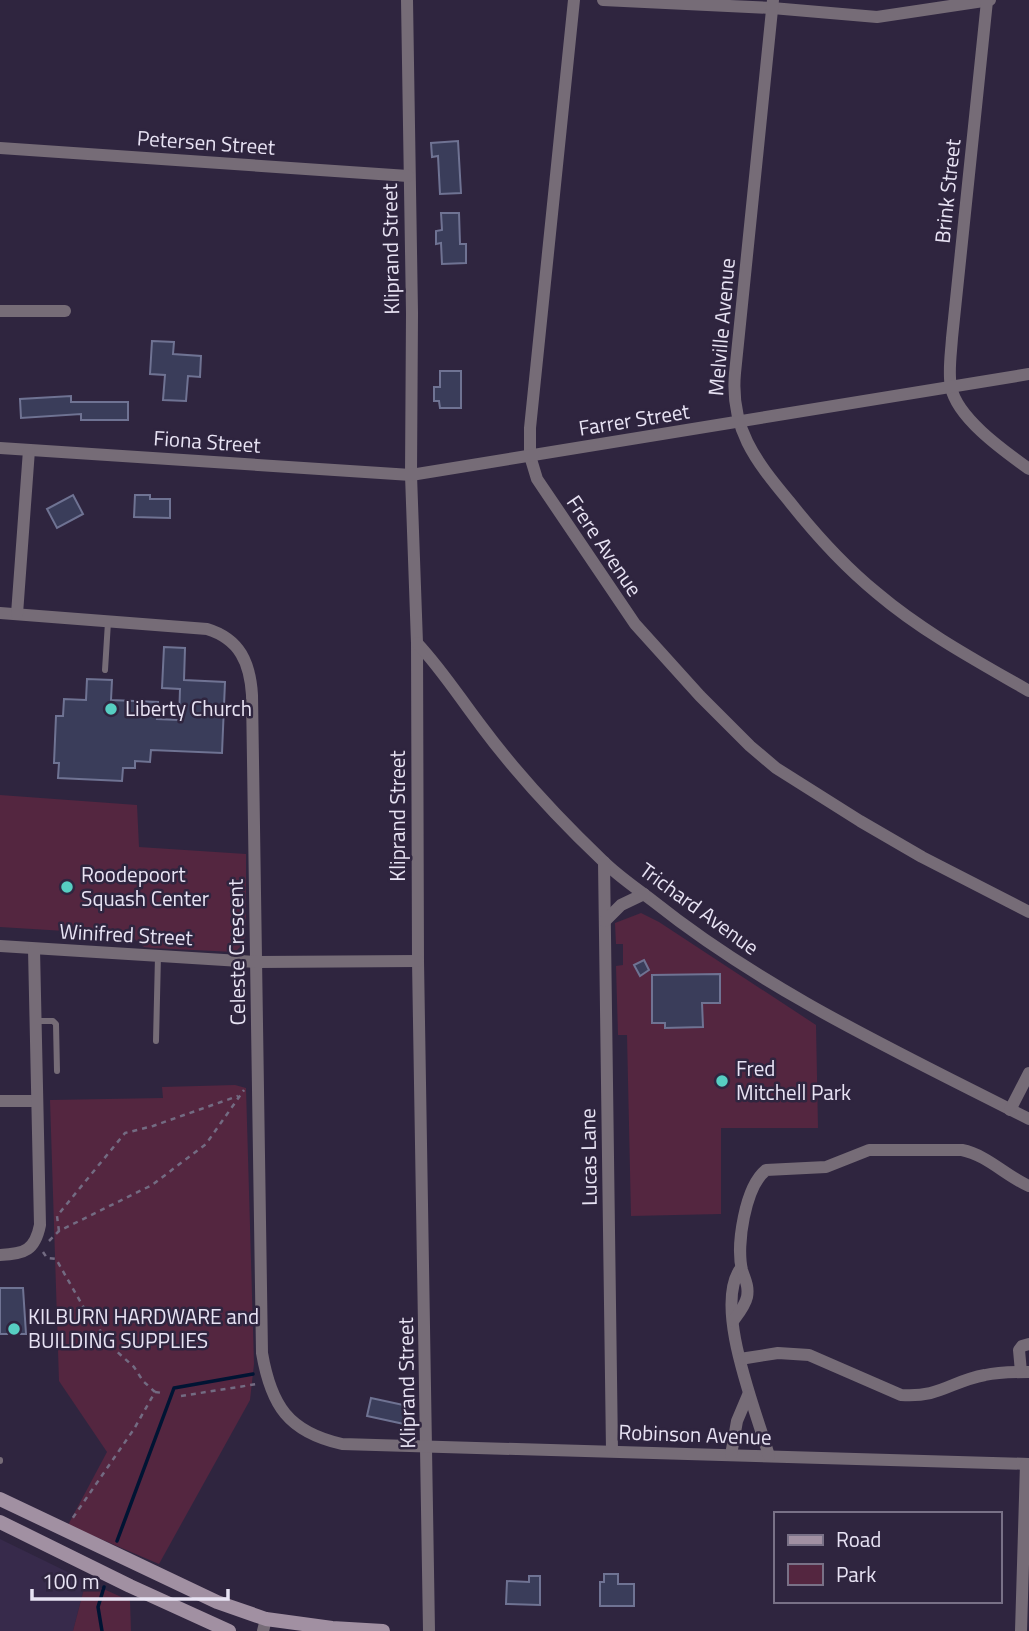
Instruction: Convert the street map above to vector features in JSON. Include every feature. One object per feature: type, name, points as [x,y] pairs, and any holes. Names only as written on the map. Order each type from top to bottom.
[{"type":"street","name":"Kliprand Street","points":[[407,0],[412,313],[411,475],[417,643],[418,961],[429,1631]]},
{"type":"street","name":"Frere Avenue","points":[[574,0],[531,415],[530,456],[533,473],[635,624],[699,696],[750,746],[776,768],[860,821],[922,857],[1029,912]]},
{"type":"street","points":[[603,0],[773,4],[877,17],[989,0]]},
{"type":"street","name":"Brink Street","points":[[950,386],[952,338],[989,0]]},
{"type":"street","name":"Melville Avenue","points":[[773,4],[733,395],[738,422],[749,445],[782,493],[823,542],[860,579],[914,621],[1029,691]]},
{"type":"street","name":"Petersen Street","points":[[0,148],[408,176]]},
{"type":"street","points":[[0,310],[65,311]]},
{"type":"street","name":"Farrer Street","points":[[411,475],[1029,374]]},
{"type":"street","points":[[950,386],[954,399],[968,417],[1029,468]]},
{"type":"street","name":"Fiona Street","points":[[0,448],[411,475]]},
{"type":"street","points":[[17,614],[29,450]]},
{"type":"street","name":"Celeste Crescent","points":[[0,613],[207,629],[226,637],[246,660],[252,695],[262,1353],[267,1382],[288,1418],[308,1432],[329,1441],[360,1445]]},
{"type":"street","name":"Trichard Avenue","points":[[417,643],[441,668],[481,726],[515,768],[604,862],[644,894],[705,940],[809,1006],[1029,1119]]},
{"type":"street","name":"Lucas Lane","points":[[604,862],[612,1451]]},
{"type":"street","points":[[605,921],[621,905],[644,894]]},
{"type":"street","name":"Winifred Street","points":[[0,946],[257,962],[418,961]]},
{"type":"street","points":[[0,1255],[14,1255],[26,1251],[34,1243],[40,1225],[34,949]]},
{"type":"street","points":[[1010,1110],[1029,1073]]},
{"type":"street","points":[[0,1101],[37,1101]]},
{"type":"street","points":[[769,1456],[748,1395],[733,1321],[745,1304],[748,1294],[741,1268],[745,1206],[766,1170],[826,1167],[869,1150],[962,1150],[983,1158],[1008,1176],[1029,1186]]},
{"type":"street","points":[[740,1359],[778,1353],[809,1355],[901,1395],[916,1396],[931,1395],[985,1375],[1025,1372],[1019,1350],[1021,1346],[1029,1344]]},
{"type":"street","points":[[731,1455],[737,1421],[748,1395]]},
{"type":"street","name":"Robinson Avenue","points":[[360,1445],[1028,1464]]},
{"type":"street","points":[[1021,1631],[1028,1464]]},
{"type":"street","points":[[0,1499],[265,1625],[383,1631]]},
{"type":"street","points":[[0,1522],[229,1631]]},
{"type":"lane","points":[[105,670],[108,620]]},
{"type":"lane","points":[[156,1041],[159,956]]},
{"type":"lane","points":[[35,1021],[54,1021],[56,1024],[57,1072]]},
{"type":"path","points":[[163,1393],[155,1392],[143,1381],[134,1367],[103,1339],[98,1324],[88,1315],[55,1259],[47,1258],[42,1249],[59,1231],[152,1185],[206,1144],[246,1088]]},
{"type":"path","points":[[59,1231],[57,1216],[125,1133],[241,1095]]},
{"type":"path","points":[[181,1396],[260,1384]]},
{"type":"path","points":[[68,1525],[134,1429],[155,1392]]},
{"type":"shaded area","points":[[0,1539],[86,1581],[73,1631],[0,1631]]},
{"type":"green space","name":"Roodepoort Squash Center","points":[[0,795],[137,805],[139,847],[246,854],[246,934],[242,945],[235,952],[152,948],[144,947],[130,935],[0,927]]},
{"type":"green space","name":"Fred Mitchell Park","points":[[641,913],[659,922],[816,1025],[818,1128],[721,1128],[721,1214],[631,1216],[627,1035],[618,1035],[616,966],[623,965],[623,944],[616,944],[615,923]]},
{"type":"green space","points":[[235,1085],[246,1088],[254,1364],[250,1400],[159,1564],[68,1525],[107,1452],[59,1381],[50,1100],[163,1098],[162,1087]]},
{"type":"green space","points":[[86,1581],[130,1601],[131,1631],[73,1631]]},
{"type":"building","points":[[458,141],[461,193],[440,194],[438,156],[432,157],[431,143]]},
{"type":"building","points":[[441,213],[459,213],[460,244],[466,244],[466,263],[442,264],[441,243],[436,244],[436,231],[442,230]]},
{"type":"building","points":[[152,341],[174,342],[173,354],[201,356],[200,377],[188,376],[186,401],[163,400],[165,375],[150,374]]},
{"type":"building","points":[[440,371],[461,371],[461,408],[440,408],[439,401],[434,401],[434,387],[440,387]]},
{"type":"building","points":[[71,396],[71,402],[128,402],[128,420],[81,420],[81,414],[21,418],[20,399]]},
{"type":"building","points":[[73,495],[83,514],[57,528],[47,509]]},
{"type":"building","points":[[135,495],[150,495],[150,499],[170,499],[170,518],[134,517]]},
{"type":"building","name":"Liberty Church","points":[[164,647],[185,648],[184,680],[225,682],[222,753],[151,750],[150,762],[135,761],[135,768],[123,768],[122,781],[58,778],[59,763],[54,763],[56,716],[63,716],[64,699],[86,700],[87,679],[112,680],[111,700],[158,702],[157,719],[179,720],[180,689],[162,688]]},
{"type":"building","points":[[644,960],[649,970],[640,976],[634,965]]},
{"type":"building","points":[[720,974],[720,1003],[702,1003],[703,1027],[665,1028],[665,1023],[652,1023],[652,975]]},
{"type":"building","points":[[0,1288],[23,1288],[26,1334],[0,1334]]},
{"type":"building","points":[[371,1398],[408,1406],[404,1424],[367,1416]]},
{"type":"building","points":[[604,1574],[618,1574],[618,1584],[634,1584],[634,1606],[600,1606],[600,1582],[604,1582]]},
{"type":"building","points":[[529,1576],[540,1576],[540,1605],[506,1604],[507,1581],[529,1582]]},
{"type":"waterway","points":[[117,1541],[174,1388],[253,1374]]},
{"type":"waterway","points":[[102,1631],[98,1607],[104,1587]]},
{"type":"place","name":"Liberty Church","points":[[111,709]]},
{"type":"place","name":"Roodepoort Squash Center","points":[[67,887]]},
{"type":"place","name":"Fred Mitchell Park","points":[[722,1081]]},
{"type":"place","name":"KILBURN HARDWARE and BUILDING SUPPLIES","points":[[14,1329]]}]
